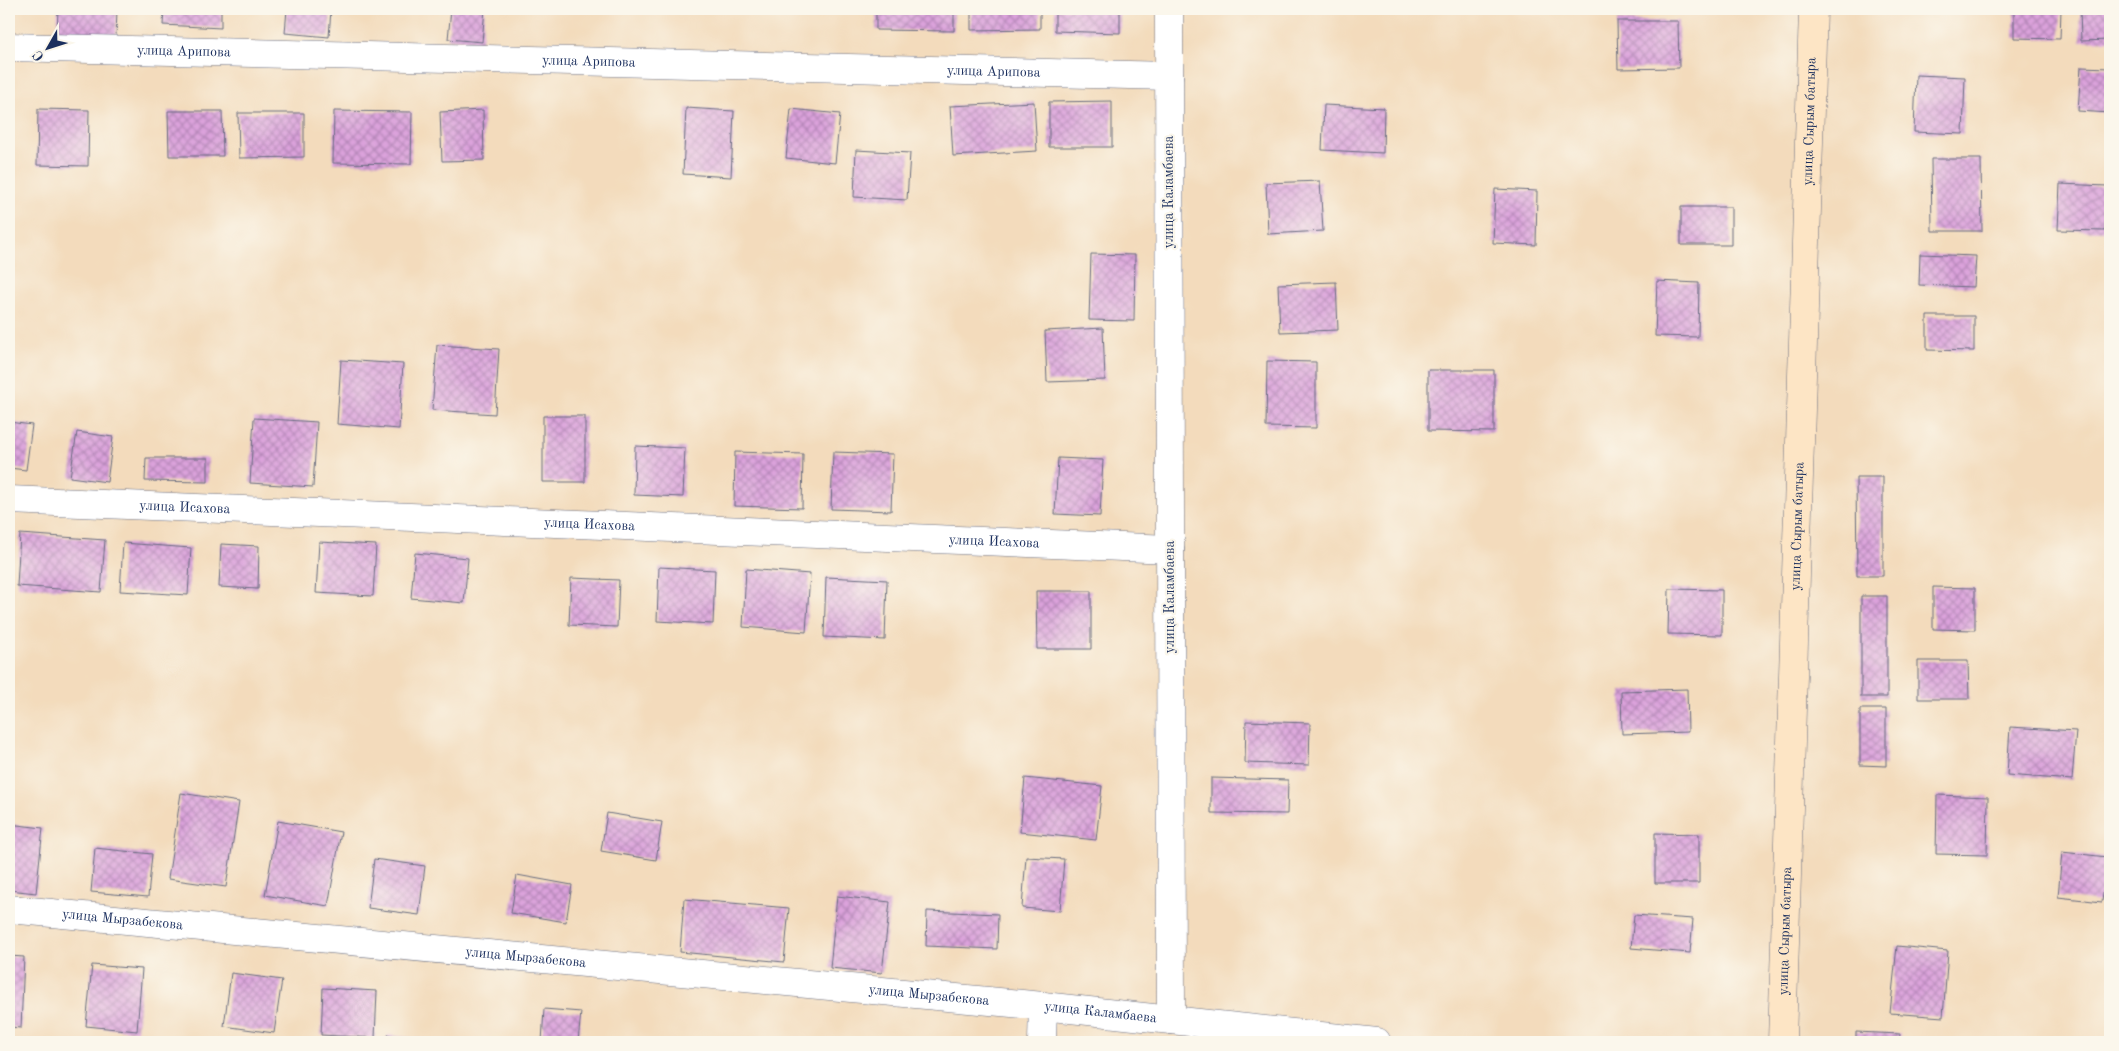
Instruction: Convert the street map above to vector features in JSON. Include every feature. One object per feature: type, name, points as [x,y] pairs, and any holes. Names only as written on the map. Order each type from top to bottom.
[{"type":"street","name":"улица Каламбаева","points":[[1042,1042],[1043,1006],[1171,1020],[1169,9]]},
{"type":"street","name":"улица Сырым батыра","points":[[1782,1042],[1813,9]]},
{"type":"street","name":"улица Арипова","points":[[9,47],[1169,76]]},
{"type":"street","name":"улица Исахова","points":[[9,500],[1170,550]]},
{"type":"street","name":"улица Мырзабекова","points":[[9,909],[1043,1006]]},
{"type":"street","points":[[1171,1020],[1377,1042]]},
{"type":"building","points":[[58,9],[117,9],[116,38],[57,36]]},
{"type":"building","points":[[164,9],[221,9],[221,28],[163,25]]},
{"type":"building","points":[[287,9],[331,9],[329,37],[285,33]]},
{"type":"building","points":[[451,9],[485,9],[482,42],[448,39]]},
{"type":"building","points":[[876,9],[954,9],[954,31],[876,30]]},
{"type":"building","points":[[971,9],[1040,9],[1040,29],[971,30]]},
{"type":"building","points":[[1055,9],[1120,9],[1120,33],[1055,31]]},
{"type":"building","points":[[2014,9],[2061,9],[2060,39],[2014,38]]},
{"type":"building","points":[[2080,9],[2110,9],[2110,40],[2081,41]]},
{"type":"building","points":[[1617,21],[1678,21],[1679,68],[1618,69]]},
{"type":"building","points":[[2081,67],[2110,68],[2110,113],[2078,111]]},
{"type":"building","points":[[1916,75],[1965,77],[1963,134],[1914,132]]},
{"type":"building","points":[[1112,101],[1112,147],[1049,147],[1049,102]]},
{"type":"building","points":[[1034,102],[1037,151],[953,156],[950,106]]},
{"type":"building","points":[[1324,105],[1384,108],[1383,153],[1322,150]]},
{"type":"building","points":[[686,108],[734,111],[731,177],[683,174]]},
{"type":"building","points":[[38,109],[89,110],[88,166],[37,165]]},
{"type":"building","points":[[791,109],[840,114],[835,163],[786,158]]},
{"type":"building","points":[[483,110],[484,160],[442,161],[440,112]]},
{"type":"building","points":[[168,111],[222,111],[223,156],[169,156]]},
{"type":"building","points":[[334,111],[412,112],[411,164],[333,163]]},
{"type":"building","points":[[238,113],[304,113],[304,157],[239,158]]},
{"type":"building","points":[[856,150],[910,153],[907,200],[854,197]]},
{"type":"building","points":[[1931,159],[1981,159],[1982,231],[1932,231]]},
{"type":"building","points":[[1320,181],[1323,231],[1268,234],[1266,183]]},
{"type":"building","points":[[2060,184],[2107,186],[2105,231],[2058,230]]},
{"type":"building","points":[[1495,189],[1537,191],[1536,245],[1493,243]]},
{"type":"building","points":[[1681,207],[1731,207],[1731,245],[1681,245]]},
{"type":"building","points":[[1091,254],[1135,255],[1134,321],[1089,320]]},
{"type":"building","points":[[1920,254],[1976,256],[1974,287],[1919,285]]},
{"type":"building","points":[[1657,281],[1699,283],[1698,337],[1655,336]]},
{"type":"building","points":[[1336,282],[1338,330],[1280,332],[1278,284]]},
{"type":"building","points":[[1927,316],[1974,316],[1974,351],[1927,350]]},
{"type":"building","points":[[1103,328],[1105,380],[1047,382],[1045,331]]},
{"type":"building","points":[[437,345],[499,349],[495,414],[432,410]]},
{"type":"building","points":[[341,360],[403,364],[399,429],[337,424]]},
{"type":"building","points":[[1267,361],[1316,362],[1316,428],[1266,427]]},
{"type":"building","points":[[1428,370],[1494,370],[1494,432],[1428,431]]},
{"type":"building","points":[[543,416],[585,416],[585,482],[543,482]]},
{"type":"building","points":[[254,418],[317,422],[313,487],[250,483]]},
{"type":"building","points":[[9,422],[32,425],[26,470],[9,468]]},
{"type":"building","points":[[77,432],[113,437],[107,482],[70,477]]},
{"type":"building","points":[[635,446],[685,448],[683,497],[634,495]]},
{"type":"building","points":[[735,452],[803,454],[802,508],[734,506]]},
{"type":"building","points":[[833,452],[893,454],[891,511],[831,509]]},
{"type":"building","points":[[146,458],[208,458],[208,482],[145,481]]},
{"type":"building","points":[[1058,458],[1103,460],[1100,516],[1055,514]]},
{"type":"building","points":[[1856,477],[1883,477],[1883,576],[1857,576]]},
{"type":"building","points":[[20,534],[105,540],[101,592],[17,586]]},
{"type":"building","points":[[319,542],[376,545],[373,596],[316,593]]},
{"type":"building","points":[[123,543],[191,548],[188,595],[120,591]]},
{"type":"building","points":[[221,544],[259,546],[258,589],[219,587]]},
{"type":"building","points":[[415,553],[468,558],[464,603],[411,598]]},
{"type":"building","points":[[659,567],[715,570],[713,624],[657,621]]},
{"type":"building","points":[[746,569],[810,574],[806,632],[743,627]]},
{"type":"building","points":[[826,577],[887,580],[885,640],[824,637]]},
{"type":"building","points":[[571,578],[619,580],[617,627],[569,625]]},
{"type":"building","points":[[1933,587],[1975,588],[1975,630],[1933,629]]},
{"type":"building","points":[[1669,589],[1722,590],[1722,635],[1668,634]]},
{"type":"building","points":[[1036,591],[1091,591],[1091,649],[1037,649]]},
{"type":"building","points":[[1861,596],[1887,596],[1887,697],[1861,697]]},
{"type":"building","points":[[1918,661],[1968,661],[1969,699],[1918,699]]},
{"type":"building","points":[[1687,689],[1688,732],[1622,734],[1621,691]]},
{"type":"building","points":[[1860,709],[1886,709],[1886,766],[1860,765]]},
{"type":"building","points":[[1246,721],[1310,723],[1309,765],[1245,763]]},
{"type":"building","points":[[2010,727],[2076,731],[2072,780],[2007,775]]},
{"type":"building","points":[[1025,778],[1102,786],[1096,840],[1020,832]]},
{"type":"building","points":[[1211,778],[1288,780],[1287,814],[1211,813]]},
{"type":"building","points":[[181,793],[239,802],[226,887],[168,879]]},
{"type":"building","points":[[1937,795],[1988,797],[1987,855],[1936,854]]},
{"type":"building","points":[[607,813],[662,822],[656,860],[601,851]]},
{"type":"building","points":[[278,821],[341,832],[328,906],[265,895]]},
{"type":"building","points":[[9,824],[43,828],[36,893],[9,890]]},
{"type":"building","points":[[1655,833],[1699,834],[1699,883],[1655,883]]},
{"type":"building","points":[[95,848],[152,854],[148,897],[91,892]]},
{"type":"building","points":[[2062,852],[2107,857],[2102,902],[2058,897]]},
{"type":"building","points":[[1026,857],[1064,859],[1060,911],[1022,908]]},
{"type":"building","points":[[374,859],[425,866],[419,915],[368,908]]},
{"type":"building","points":[[517,875],[572,885],[566,922],[511,913]]},
{"type":"building","points":[[837,896],[890,902],[882,973],[830,968]]},
{"type":"building","points":[[684,899],[789,908],[784,962],[680,952]]},
{"type":"building","points":[[927,911],[998,914],[997,949],[926,946]]},
{"type":"building","points":[[1634,915],[1693,919],[1690,953],[1631,948]]},
{"type":"building","points":[[1897,946],[1948,951],[1943,1017],[1890,1013]]},
{"type":"building","points":[[9,956],[24,957],[21,1028],[9,1027]]},
{"type":"building","points":[[92,965],[142,969],[137,1031],[86,1026]]},
{"type":"building","points":[[231,973],[282,980],[274,1033],[224,1026]]},
{"type":"building","points":[[323,988],[377,991],[375,1038],[321,1035]]},
{"type":"building","points":[[544,1009],[581,1012],[578,1042],[542,1042]]},
{"type":"building","points":[[1856,1032],[1900,1034],[1899,1042],[1856,1042]]},
{"type":"building","points":[[388,1035],[440,1041],[440,1042],[387,1042]]}]
